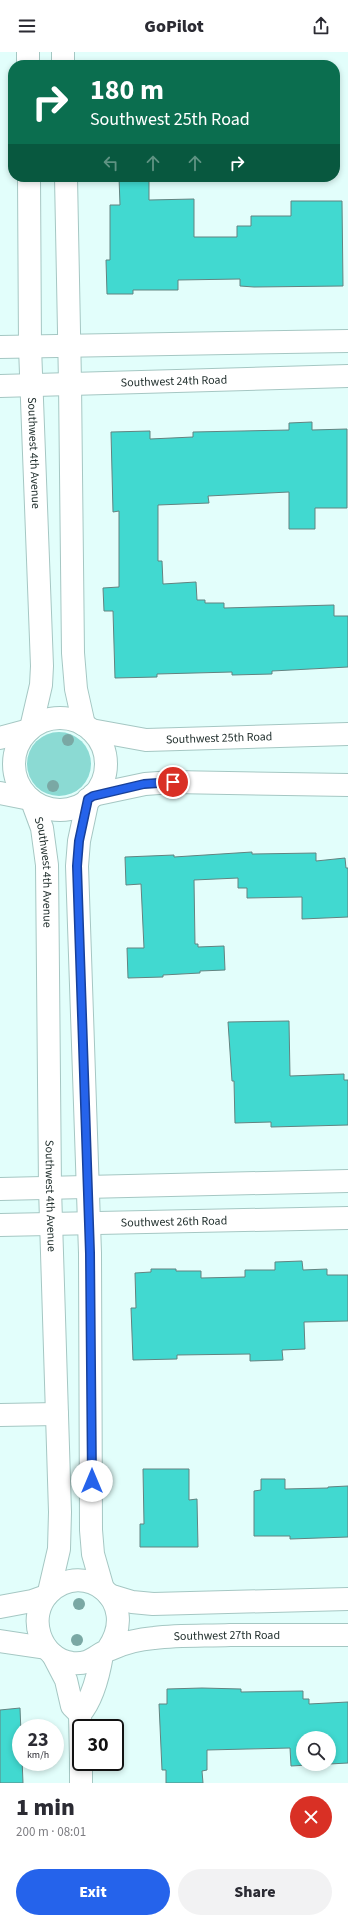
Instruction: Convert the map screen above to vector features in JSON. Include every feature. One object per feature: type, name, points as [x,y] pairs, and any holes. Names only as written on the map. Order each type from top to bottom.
[{"type":"street","name":"Southwest 4th Avenue","points":[[29,182],[30,347],[42,666],[41,685],[30,729]]},
{"type":"street","points":[[66,182],[73,653],[76,689],[88,727]]},
{"type":"street","points":[[0,347],[348,341]]},
{"type":"street","name":"Southwest 24th Road","points":[[0,386],[348,376]]},
{"type":"street","points":[[0,738],[30,729],[44,721],[58,718],[76,720],[88,727],[99,739],[104,750],[106,762],[100,786],[90,797],[76,806],[61,810],[51,809],[31,800],[0,793]]},
{"type":"street","name":"Southwest 25th Road","points":[[88,727],[146,740],[348,734]]},
{"type":"street","points":[[30,729],[18,744],[14,761],[16,778],[24,793],[31,800]]},
{"type":"street","points":[[90,797],[128,787],[160,782],[348,785]]},
{"type":"street","points":[[80,1719],[80,1714],[88,1705],[105,1652],[117,1634],[119,1616],[115,1605],[106,1592],[93,1554],[91,1530],[89,1223],[77,866],[79,841],[90,797]]},
{"type":"street","name":"Southwest 4th Avenue","points":[[31,800],[42,828],[46,865],[50,1188],[60,1538],[48,1594]]},
{"type":"street","points":[[0,1189],[348,1181]]},
{"type":"street","name":"Southwest 26th Road","points":[[0,1225],[348,1218]]},
{"type":"street","points":[[0,1416],[57,1414]]},
{"type":"street","points":[[0,1607],[32,1601],[48,1594],[59,1586],[76,1581],[93,1584],[106,1592],[132,1602],[153,1604],[348,1599]]},
{"type":"street","points":[[48,1594],[40,1606],[37,1628],[66,1680],[72,1706],[80,1714]]},
{"type":"street","name":"Southwest 27th Road","points":[[105,1652],[132,1642],[165,1636],[348,1635]]},
{"type":"street","points":[[0,1641],[50,1652],[62,1660],[72,1663],[92,1660],[105,1652]]},
{"type":"street","points":[[81,1771],[81,1783]]},
{"type":"shaded area","points":[[59,732],[71,734],[82,741],[89,752],[91,764],[89,776],[82,787],[71,794],[59,796],[47,794],[36,787],[29,776],[27,764],[29,752],[36,741],[47,734]]},
{"type":"building","points":[[119,182],[149,182],[149,200],[194,199],[194,237],[237,237],[237,226],[251,226],[251,216],[291,216],[291,201],[342,201],[343,286],[254,287],[240,286],[240,279],[178,280],[178,290],[133,290],[133,294],[107,294],[106,260],[110,260],[110,205],[120,205]]},
{"type":"building","points":[[312,422],[312,430],[347,429],[347,508],[315,508],[315,529],[289,529],[289,492],[208,496],[209,503],[158,505],[158,561],[162,561],[163,584],[196,582],[197,600],[205,600],[205,603],[224,603],[224,608],[334,605],[334,616],[348,616],[348,667],[272,671],[272,674],[232,675],[232,672],[157,674],[157,677],[115,678],[113,611],[104,611],[103,588],[119,587],[119,511],[113,512],[111,432],[150,431],[150,439],[193,437],[193,432],[289,430],[289,423]]},
{"type":"building","points":[[252,852],[252,854],[316,853],[316,861],[345,858],[346,868],[348,868],[348,917],[302,919],[302,897],[247,898],[247,888],[238,888],[238,878],[194,880],[195,944],[198,944],[198,947],[224,946],[225,970],[163,975],[163,977],[128,978],[127,948],[144,948],[141,884],[126,885],[125,857],[174,855],[174,857]]},
{"type":"building","points":[[289,1021],[290,1076],[344,1074],[344,1080],[348,1080],[348,1125],[271,1127],[271,1122],[235,1123],[234,1081],[232,1081],[228,1022]]},
{"type":"building","points":[[302,1261],[303,1270],[327,1269],[327,1275],[348,1275],[348,1321],[304,1322],[305,1349],[282,1350],[283,1360],[250,1361],[250,1354],[177,1355],[177,1359],[133,1360],[131,1308],[136,1308],[135,1273],[151,1272],[151,1269],[176,1269],[176,1271],[201,1271],[201,1278],[245,1277],[245,1270],[275,1270],[275,1262]]},
{"type":"building","points":[[143,1469],[189,1469],[189,1500],[197,1499],[198,1547],[140,1547],[140,1524],[144,1524]]},
{"type":"building","points":[[261,1479],[285,1479],[285,1489],[348,1486],[348,1537],[290,1539],[290,1536],[254,1536],[254,1491],[261,1490]]},
{"type":"building","points":[[167,1689],[241,1689],[241,1692],[303,1691],[303,1699],[309,1699],[309,1704],[348,1702],[348,1763],[336,1764],[336,1731],[296,1731],[296,1766],[291,1766],[290,1748],[207,1750],[207,1770],[202,1771],[203,1783],[166,1783],[166,1770],[162,1770],[159,1704],[167,1704]]},
{"type":"building","points":[[20,1708],[20,1719],[12,1719],[12,1771],[23,1771],[23,1783],[0,1783],[0,1710]]},
{"type":"route","points":[[92,1481],[90,1253],[79,881],[77,866],[79,841],[88,799],[93,796],[128,787],[160,782],[173,782]]}]
